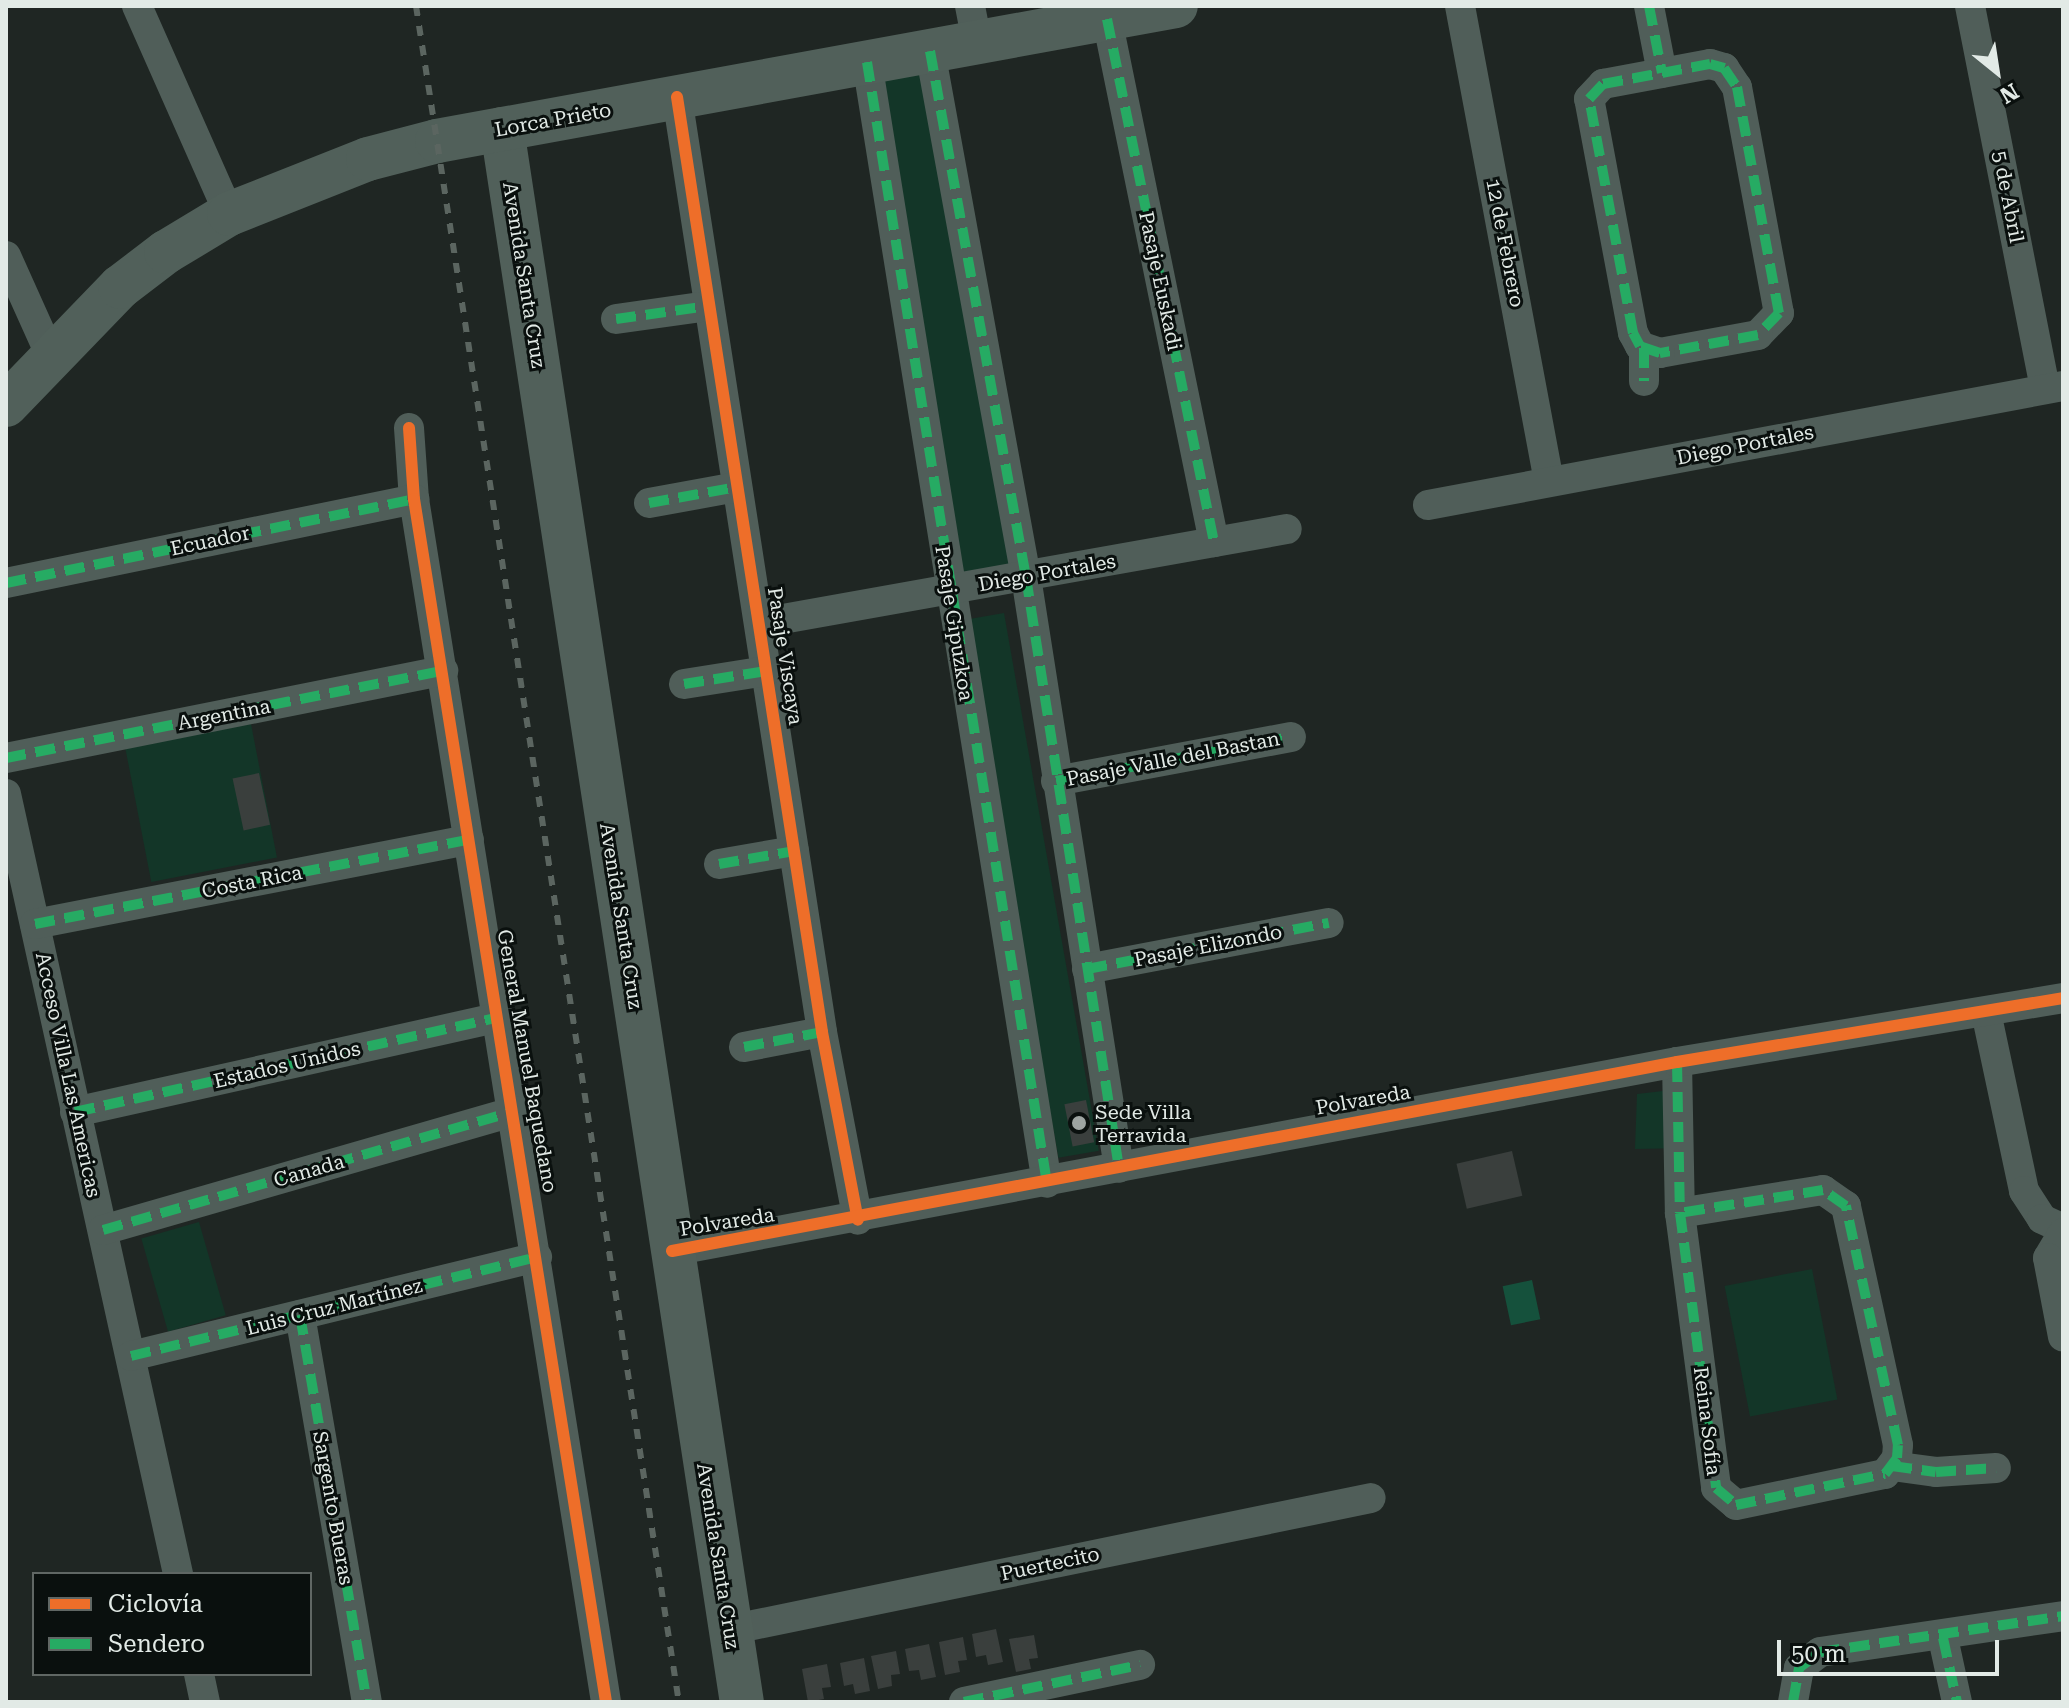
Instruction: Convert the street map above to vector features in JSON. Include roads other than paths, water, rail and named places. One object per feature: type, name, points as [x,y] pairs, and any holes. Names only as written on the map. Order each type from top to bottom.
[{"type":"main road","name":"Lorca Prieto","points":[[6,405],[120,287],[229,214],[368,159],[502,129],[930,51],[973,24],[1107,19],[1176,6]]},
{"type":"main road","name":"Avenida Santa Cruz","points":[[502,129],[742,1702]]},
{"type":"street","points":[[137,6],[229,214]]},
{"type":"street","name":"12 de Febrero","points":[[1460,6],[1549,480]]},
{"type":"street","points":[[1649,6],[1662,73]]},
{"type":"street","name":"5 de Abril","points":[[1970,6],[2054,387]]},
{"type":"street","name":"Pasaje Euskadi","points":[[1107,19],[1214,542]]},
{"type":"street","points":[[930,51],[1026,577],[1119,1168]]},
{"type":"street","name":"Pasaje Gipuzkoa","points":[[867,62],[948,590],[1047,1183]]},
{"type":"street","points":[[1644,348],[1675,352],[1758,335],[1779,313],[1733,75],[1710,64],[1603,84],[1589,99],[1633,333],[1644,348],[1644,381]]},
{"type":"street","name":"Pasaje Viscaya","points":[[677,97],[822,1032],[858,1220]]},
{"type":"street","points":[[6,256],[51,356]]},
{"type":"street","points":[[616,319],[709,306]]},
{"type":"street","name":"Diego Portales","points":[[1428,505],[2054,387]]},
{"type":"street","name":"General Manuel Baquedano","points":[[409,428],[414,499],[515,1111],[606,1702]]},
{"type":"street","points":[[649,503],[737,487]]},
{"type":"street","name":"Ecuador","points":[[6,583],[414,499]]},
{"type":"street","name":"Diego Portales","points":[[760,623],[1287,529]]},
{"type":"street","name":"Argentina","points":[[6,758],[443,671]]},
{"type":"street","points":[[684,684],[766,671]]},
{"type":"street","name":"Pasaje Valle del Bastan","points":[[1056,781],[1291,737]]},
{"type":"street","name":"Acceso Villa Las Americas","points":[[6,794],[178,1572]]},
{"type":"street","name":"Costa Rica","points":[[35,924],[469,840]]},
{"type":"street","points":[[719,864],[794,851]]},
{"type":"street","name":"Pasaje Elizondo","points":[[1087,969],[1329,923]]},
{"type":"street","name":"Polvareda","points":[[672,1251],[858,1220],[1677,1062],[2063,998]]},
{"type":"street","points":[[1986,1012],[2024,1191],[2042,1219],[2063,1231],[2048,1258],[2063,1337]]},
{"type":"street","name":"Estados Unidos","points":[[75,1112],[499,1017]]},
{"type":"street","points":[[744,1047],[822,1032]]},
{"type":"street","name":"Reina Sofía","points":[[1677,1062],[1680,1213],[1714,1481],[1721,1496],[1736,1505],[1875,1479],[1892,1466]]},
{"type":"street","name":"Canada","points":[[103,1230],[515,1111]]},
{"type":"street","points":[[1680,1213],[1823,1190],[1846,1206],[1854,1222],[1898,1445],[1892,1466],[1945,1473],[1996,1468]]},
{"type":"street","name":"Luis Cruz Martínez","points":[[131,1356],[537,1257]]},
{"type":"street","name":"Sargento Bueras","points":[[300,1315],[367,1702]]},
{"type":"street","name":"Puertecito","points":[[729,1630],[1371,1498]]},
{"type":"street","points":[[1793,1702],[1799,1668],[1820,1652],[1943,1638],[2063,1616]]},
{"type":"street","points":[[1943,1638],[1957,1702]]},
{"type":"street","points":[[964,1702],[1140,1665]]},
{"type":"street","points":[[199,1676],[205,1702]]},
{"type":"railway","points":[[416,6],[679,1702]]},
{"type":"place","name":"Sede Villa Terravida","points":[[1079,1123]]}]
